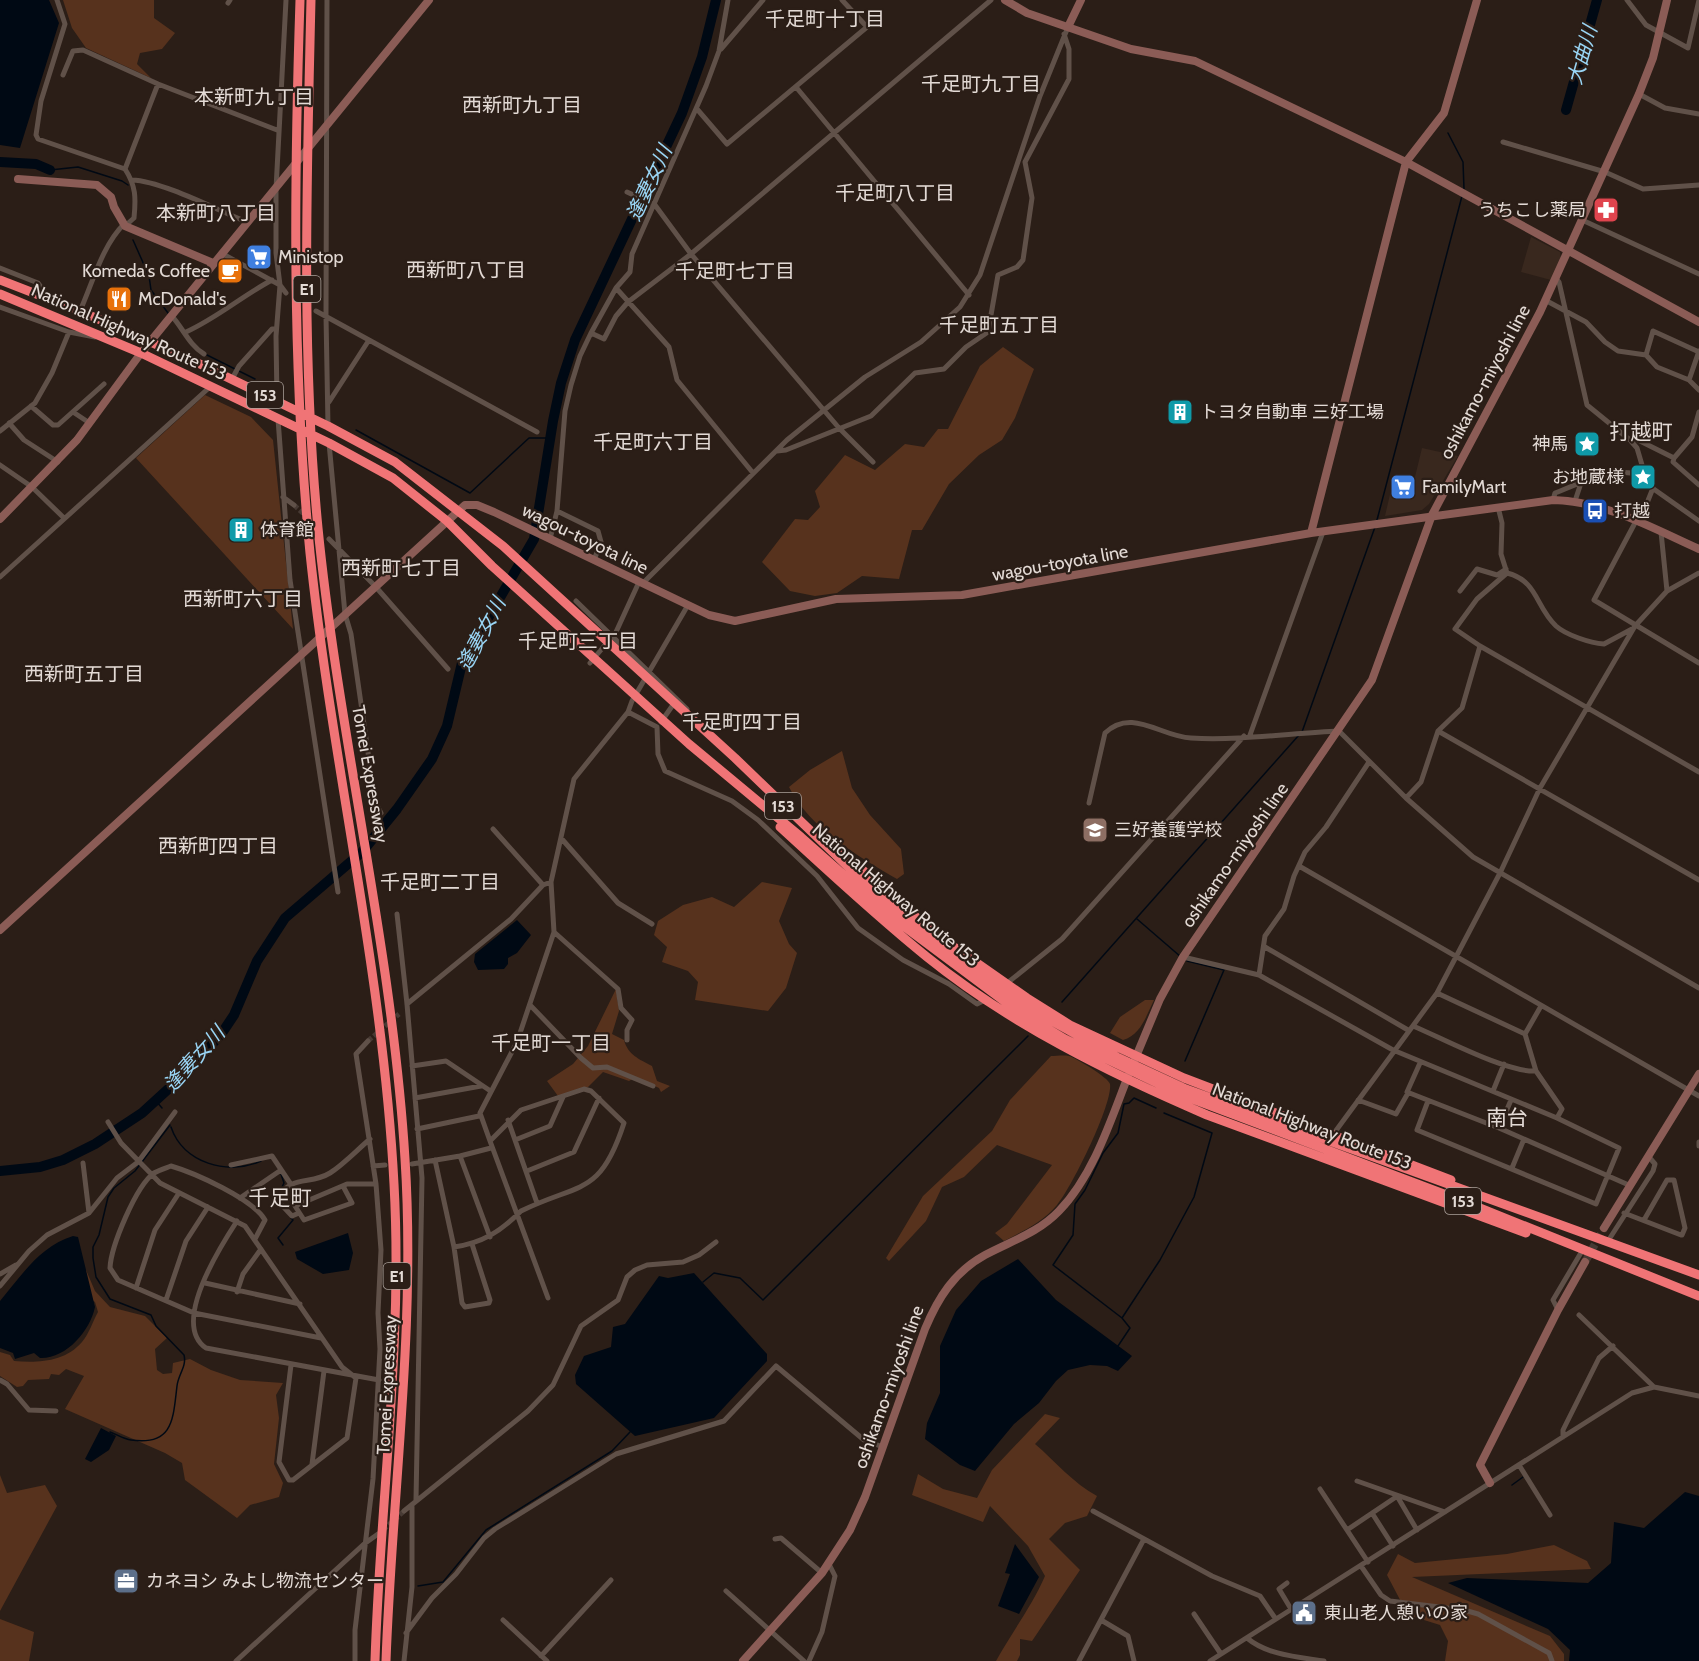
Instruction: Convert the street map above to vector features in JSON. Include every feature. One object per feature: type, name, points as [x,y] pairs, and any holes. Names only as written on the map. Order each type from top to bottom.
[{"type":"highway","name":"Tomei Expressway","points":[[300,0],[297,143],[299,399],[310,553],[382,1051],[394,1183],[395,1368],[375,1661]]},
{"type":"highway","name":"Tomei Expressway","points":[[311,0],[308,124],[309,404],[318,525],[345,734],[373,894],[399,1091],[407,1200],[405,1364],[386,1661]]},
{"type":"highway","name":"National Highway Route 153","points":[[2,280],[80,311],[232,379],[328,426],[394,462],[503,546],[702,728],[866,884],[932,940],[1016,1001],[1117,1057],[1227,1108],[1699,1296]]},
{"type":"highway","name":"National Highway Route 153","points":[[1,294],[141,352],[329,443],[393,478],[447,521],[492,566],[689,744],[931,949],[1016,1010],[1065,1039],[1138,1075],[1699,1275]]},
{"type":"highway","points":[[778,801],[791,807],[934,933],[1006,984],[1070,1025],[1136,1057],[1332,1136],[1469,1186],[1477,1195]]},
{"type":"highway","points":[[774,815],[778,826],[927,957],[986,999],[1064,1046],[1207,1115],[1334,1164],[1526,1233],[1534,1231]]},
{"type":"main road","points":[[0,519],[58,462],[141,352],[429,0]]},
{"type":"main road","points":[[1005,0],[1066,31],[1131,49],[1195,61],[1406,162],[1699,322]]},
{"type":"main road","points":[[1066,31],[1081,0]]},
{"type":"main road","points":[[1311,533],[1406,162],[1444,113],[1477,0]]},
{"type":"main road","name":"oshikamo-miyoshi line","points":[[743,1661],[829,1564],[860,1510],[925,1329],[934,1307],[947,1286],[966,1267],[1036,1230],[1059,1212],[1073,1195],[1086,1171],[1163,993],[1183,957],[1339,731],[1380,664],[1432,515],[1512,369],[1605,172],[1639,94],[1660,34],[1667,0]]},
{"type":"main road","points":[[18,179],[97,184],[111,197],[125,225],[213,263]]},
{"type":"main road","name":"wagou-toyota line","points":[[459,510],[471,504],[524,526],[709,615],[735,621],[836,599],[962,595],[1311,533],[1553,500],[1590,504],[1699,549]]},
{"type":"main road","points":[[0,930],[459,510]]},
{"type":"main road","points":[[1604,1228],[1699,1074]]},
{"type":"main road","points":[[1490,1484],[1480,1465],[1558,1310],[1585,1262]]},
{"type":"street","points":[[57,0],[65,24],[41,101],[36,135],[38,139],[125,169],[132,180],[136,196],[134,218],[116,232],[80,311]]},
{"type":"street","points":[[277,401],[276,329],[280,285],[276,253],[277,130],[286,3],[280,0]]},
{"type":"street","points":[[327,0],[328,426]]},
{"type":"street","points":[[549,539],[557,511],[568,397],[580,356],[616,288],[630,272],[632,254],[719,51],[728,0]]},
{"type":"street","points":[[719,51],[763,0]]},
{"type":"street","points":[[696,109],[727,144],[867,27],[842,0]]},
{"type":"street","points":[[591,333],[604,339],[616,316],[628,302],[691,254],[991,0]]},
{"type":"street","points":[[1627,0],[1646,26],[1688,48],[1699,0]]},
{"type":"street","points":[[590,663],[611,637],[641,582],[753,473],[865,377],[921,342],[960,307],[980,275],[1066,31]]},
{"type":"street","points":[[777,451],[786,450],[877,412],[887,398],[915,374],[944,369],[966,347],[988,332],[998,275],[1017,267],[1023,260],[1032,198],[1025,167],[1026,156],[1069,79],[1069,49],[1066,31]]},
{"type":"street","points":[[63,75],[73,51],[83,50],[158,84],[277,130]]},
{"type":"street","points":[[125,169],[158,84]]},
{"type":"street","points":[[796,87],[969,295]]},
{"type":"street","points":[[1639,94],[1665,108],[1699,114]]},
{"type":"street","points":[[1503,142],[1605,172],[1643,189],[1699,185]]},
{"type":"street","points":[[132,180],[142,180],[175,192],[247,222]]},
{"type":"street","points":[[630,194],[653,205],[691,254],[839,428],[873,462]]},
{"type":"street","points":[[1582,220],[1699,274]]},
{"type":"street","points":[[221,253],[272,280],[286,293]]},
{"type":"street","points":[[0,268],[38,283],[48,298]]},
{"type":"street","points":[[1555,277],[1559,282],[1587,405],[1637,448],[1647,482]]},
{"type":"street","points":[[186,332],[223,313],[247,293],[272,280]]},
{"type":"street","points":[[616,288],[669,347],[676,380],[753,473]]},
{"type":"street","points":[[1545,300],[1586,322],[1605,342],[1618,351],[1646,355],[1657,367],[1689,380],[1699,390]]},
{"type":"street","points":[[0,307],[69,332],[105,338]]},
{"type":"street","points":[[316,310],[537,432]]},
{"type":"street","points":[[171,315],[186,332],[189,342],[204,354]]},
{"type":"street","points":[[232,379],[245,359],[272,329],[276,329]]},
{"type":"street","points":[[1646,355],[1653,331],[1699,352],[1689,380]]},
{"type":"street","points":[[0,431],[31,406],[46,384],[69,332]]},
{"type":"street","points":[[328,403],[369,340]]},
{"type":"street","points":[[31,406],[53,425],[73,412],[104,384]]},
{"type":"street","points":[[0,577],[211,386]]},
{"type":"street","points":[[73,412],[88,422]]},
{"type":"street","points":[[1699,412],[1692,437],[1673,462],[1699,486]]},
{"type":"street","points":[[278,419],[290,580],[322,802],[338,892]]},
{"type":"street","points":[[9,423],[24,440],[58,462]]},
{"type":"street","points":[[1630,440],[1636,439],[1674,458]]},
{"type":"street","points":[[329,443],[345,614],[351,634],[375,801],[381,813]]},
{"type":"street","points":[[0,465],[32,487],[64,518]]},
{"type":"street","points":[[1553,500],[1555,493],[1622,472],[1637,476],[1647,482],[1699,521]]},
{"type":"street","points":[[1637,476],[1644,472]]},
{"type":"street","points":[[1575,501],[1581,483]]},
{"type":"street","points":[[1653,488],[1594,600],[1699,663]]},
{"type":"street","points":[[283,497],[294,505]]},
{"type":"street","points":[[1498,507],[1502,523],[1501,554],[1506,571]]},
{"type":"street","points":[[557,511],[598,531],[601,542],[594,560]]},
{"type":"street","points":[[677,698],[657,727],[658,754],[665,771],[732,801],[758,820],[817,876],[858,928],[977,1004],[1062,939],[1247,735],[1323,532]]},
{"type":"street","points":[[1661,532],[1667,591]]},
{"type":"street","points":[[329,540],[375,586],[448,669]]},
{"type":"street","points":[[1460,591],[1477,569],[1497,575],[1506,571],[1521,577],[1528,583],[1543,610],[1557,627],[1595,643],[1604,644],[1635,626]]},
{"type":"street","points":[[1506,571],[1478,599],[1455,629],[1480,646],[1699,772]]},
{"type":"street","points":[[1332,1136],[1437,993],[1500,873],[1540,788],[1635,626],[1667,591],[1699,573]]},
{"type":"street","points":[[576,601],[611,637],[746,763]]},
{"type":"street","points":[[548,1298],[537,1263],[516,1215],[479,1116],[489,1090],[517,1042],[554,932],[552,882],[574,779],[628,712],[688,605]]},
{"type":"street","points":[[1406,798],[1421,782],[1438,731],[1462,708],[1480,646]]},
{"type":"street","points":[[628,712],[657,727]]},
{"type":"street","points":[[1089,802],[1105,733],[1115,725],[1135,722],[1189,738],[1339,731],[1406,798],[1473,857],[1699,987]]},
{"type":"street","points":[[1438,731],[1699,880]]},
{"type":"street","points":[[1259,975],[1265,936],[1284,909],[1305,852],[1326,827],[1369,762]]},
{"type":"street","points":[[493,829],[543,885]]},
{"type":"street","points":[[561,838],[618,903],[652,924]]},
{"type":"street","points":[[1299,866],[1699,1096]]},
{"type":"street","points":[[407,1004],[511,919],[543,885],[552,882]]},
{"type":"street","points":[[397,914],[415,1098],[422,1248],[416,1401],[416,1500]]},
{"type":"street","points":[[554,932],[618,989],[621,1008],[632,1020],[627,1030],[627,1040]]},
{"type":"street","points":[[1265,947],[1408,1030]]},
{"type":"street","points":[[1183,957],[1259,975],[1420,1063],[1557,1118],[1619,1148],[1596,1204],[1417,1130],[1428,1101]]},
{"type":"street","points":[[1437,993],[1525,1034]]},
{"type":"street","points":[[1541,1005],[1525,1034],[1536,1071],[1562,1109],[1557,1118]]},
{"type":"street","points":[[531,1006],[593,1068],[607,1067],[653,1086]]},
{"type":"street","points":[[399,1014],[408,1011]]},
{"type":"street","points":[[1413,1026],[1504,1064],[1527,1071],[1536,1071]]},
{"type":"street","points":[[355,1661],[355,1630],[373,1479],[379,1380],[381,1250],[376,1184],[356,1054],[368,1041]]},
{"type":"street","points":[[412,1066],[446,1062],[489,1090]]},
{"type":"street","points":[[1358,1100],[1396,1114],[1408,1093],[1420,1063]]},
{"type":"street","points":[[1493,1091],[1504,1064]]},
{"type":"street","points":[[415,1098],[481,1086]]},
{"type":"street","points":[[412,1164],[459,1156],[490,1144],[508,1120],[521,1110],[588,1089],[624,1123],[602,1172],[586,1186],[537,1203],[516,1215],[490,1237],[472,1244],[454,1247]]},
{"type":"street","points":[[1408,1093],[1499,1128],[1631,1186]]},
{"type":"street","points":[[515,1140],[550,1126],[563,1097]]},
{"type":"street","points":[[527,1171],[574,1152],[599,1098]]},
{"type":"street","points":[[1499,1128],[1512,1100]]},
{"type":"street","points":[[0,1286],[47,1235],[89,1213],[117,1178],[138,1162],[175,1112]]},
{"type":"street","points":[[417,1129],[479,1116]]},
{"type":"street","points":[[508,1120],[537,1203]]},
{"type":"street","points":[[108,1122],[121,1143],[160,1183],[245,1227],[342,1368],[356,1378]]},
{"type":"street","points":[[299,1213],[292,1216],[277,1200],[290,1183],[328,1174],[370,1139]]},
{"type":"street","points":[[1512,1168],[1524,1139]]},
{"type":"street","points":[[231,1165],[245,1164],[268,1155],[275,1158],[290,1183]]},
{"type":"street","points":[[459,1156],[490,1237]]},
{"type":"street","points":[[1608,1241],[1655,1167],[1649,1158]]},
{"type":"street","points":[[435,1160],[454,1247],[462,1303],[467,1307],[489,1303],[490,1300],[472,1244]]},
{"type":"street","points":[[83,1163],[89,1213]]},
{"type":"street","points":[[373,1166],[385,1165]]},
{"type":"street","points":[[255,1239],[265,1223],[264,1217],[240,1198],[171,1166],[152,1174],[129,1209],[110,1262],[116,1278],[194,1312],[321,1338]]},
{"type":"street","points":[[240,1198],[281,1170]]},
{"type":"street","points":[[1624,1213],[1682,1235],[1685,1228],[1674,1180],[1667,1180],[1644,1220]]},
{"type":"street","points":[[343,1186],[352,1203],[304,1220],[295,1206],[347,1184],[376,1184]]},
{"type":"street","points":[[136,1288],[155,1230],[179,1192]]},
{"type":"street","points":[[166,1300],[186,1241],[208,1207]]},
{"type":"street","points":[[237,1221],[209,1265],[194,1312],[193,1332],[206,1348],[356,1378],[379,1380]]},
{"type":"street","points":[[404,1661],[412,1587],[412,1508],[416,1500],[528,1411],[553,1385],[581,1326],[618,1300],[627,1277],[635,1270],[647,1265],[683,1262],[699,1255],[716,1242]]},
{"type":"street","points":[[237,1292],[243,1274],[261,1248]]},
{"type":"street","points":[[1558,1310],[1553,1300],[1582,1251]]},
{"type":"street","points":[[0,1274],[18,1264]]},
{"type":"street","points":[[205,1283],[237,1292],[300,1304]]},
{"type":"street","points":[[1579,1315],[1654,1388]]},
{"type":"street","points":[[1563,1437],[1563,1430],[1598,1361],[1613,1346]]},
{"type":"street","points":[[291,1365],[279,1461],[289,1480],[347,1438],[356,1378]]},
{"type":"street","points":[[406,1633],[432,1598],[456,1574],[484,1538],[495,1529],[616,1454],[724,1420],[776,1366],[864,1440],[883,1447]]},
{"type":"street","points":[[312,1464],[324,1371]]},
{"type":"street","points":[[0,1380],[7,1384],[29,1410],[56,1411]]},
{"type":"street","points":[[1210,1661],[1632,1393],[1654,1388],[1699,1396]]},
{"type":"street","points":[[1519,1465],[1550,1515]]},
{"type":"street","points":[[1357,1480],[1446,1512]]},
{"type":"street","points":[[1320,1489],[1368,1562]]},
{"type":"street","points":[[1347,1530],[1397,1496]]},
{"type":"street","points":[[1397,1496],[1417,1530]]},
{"type":"street","points":[[404,1511],[412,1508]]},
{"type":"street","points":[[1093,1511],[1212,1576],[1260,1596],[1275,1618]]},
{"type":"street","points":[[1372,1514],[1393,1546]]},
{"type":"street","points":[[236,1661],[364,1544],[378,1534]]},
{"type":"street","points":[[775,1539],[781,1538],[822,1573]]},
{"type":"street","points":[[1079,1661],[1144,1539]]},
{"type":"street","points":[[808,1661],[822,1632],[835,1576],[829,1564]]},
{"type":"street","points":[[1361,1566],[1381,1595],[1390,1601],[1464,1610],[1478,1614],[1549,1653],[1552,1661]]},
{"type":"street","points":[[541,1656],[611,1580]]},
{"type":"street","points":[[1287,1583],[1279,1589],[1291,1609]]},
{"type":"street","points":[[726,1591],[804,1661]]},
{"type":"street","points":[[1194,1614],[1221,1654]]},
{"type":"street","points":[[503,1620],[547,1661]]},
{"type":"street","points":[[1101,1620],[1128,1636],[1134,1661]]},
{"type":"street","points":[[1247,1638],[1254,1644],[1271,1650],[1324,1661]]},
{"type":"shaded area","points":[[0,0],[49,0],[59,23],[20,148],[0,145]]},
{"type":"shaded area","points":[[63,0],[154,0],[154,18],[175,33],[162,49],[140,53],[137,64],[151,78],[86,48],[72,28]]},
{"type":"shaded area","points":[[1531,237],[1560,252],[1561,259],[1551,280],[1521,272]]},
{"type":"shaded area","points":[[1003,347],[1034,369],[1015,418],[1002,440],[979,455],[949,484],[922,530],[912,530],[899,579],[862,576],[837,593],[815,596],[790,591],[762,562],[795,519],[808,520],[820,507],[815,491],[845,455],[875,470],[905,444],[924,447],[938,429],[948,429],[980,366]]},
{"type":"shaded area","points":[[205,395],[251,417],[273,440],[293,629],[136,458]]},
{"type":"shaded area","points":[[1422,448],[1458,456],[1429,504],[1422,510],[1385,516],[1394,477],[1414,481]]},
{"type":"shaded area","points":[[842,751],[852,788],[870,815],[901,849],[904,874],[897,879],[851,851],[822,829],[798,802],[789,787],[810,770]]},
{"type":"shaded area","points":[[762,882],[792,888],[779,921],[789,944],[797,953],[786,988],[768,1011],[695,1000],[698,982],[688,971],[662,962],[667,947],[654,935],[658,921],[683,905],[712,897],[734,907]]},
{"type":"shaded area","points":[[517,920],[531,935],[517,953],[508,958],[508,964],[504,969],[478,970],[474,962],[475,954]]},
{"type":"shaded area","points":[[616,989],[619,1011],[612,1034],[624,1040],[628,1049],[635,1056],[652,1066],[657,1081],[670,1086],[661,1092],[659,1088],[636,1077],[629,1081],[603,1072],[588,1087],[558,1096],[547,1081],[573,1064],[588,1046]]},
{"type":"shaded area","points":[[1145,1000],[1154,1000],[1142,1024],[1134,1034],[1123,1040],[1110,1033],[1120,1017]]},
{"type":"shaded area","points":[[1051,1056],[1073,1058],[1098,1073],[1110,1084],[1105,1109],[1090,1146],[1072,1182],[1057,1205],[1039,1221],[1004,1241],[995,1233],[1007,1224],[1052,1165],[997,1145],[964,1177],[942,1187],[926,1221],[889,1261],[886,1258],[923,1196],[992,1131],[1010,1100]]},
{"type":"shaded area","points":[[348,1233],[353,1253],[349,1270],[323,1274],[297,1259],[295,1252]]},
{"type":"shaded area","points":[[73,1236],[78,1237],[95,1307],[88,1325],[68,1349],[59,1354],[40,1358],[34,1353],[15,1359],[13,1353],[0,1348],[0,1301],[41,1254]]},
{"type":"shaded area","points":[[1018,1259],[1056,1300],[1132,1356],[1118,1371],[1107,1366],[1090,1365],[1068,1370],[1039,1403],[1014,1424],[975,1471],[960,1465],[925,1439],[927,1423],[940,1393],[940,1346],[956,1310],[981,1281]]},
{"type":"shaded area","points":[[86,1270],[95,1291],[110,1307],[145,1316],[167,1338],[155,1349],[157,1370],[163,1374],[172,1373],[173,1363],[190,1359],[211,1370],[240,1380],[283,1383],[276,1395],[279,1418],[274,1464],[283,1483],[279,1497],[250,1505],[237,1518],[185,1480],[182,1463],[165,1453],[65,1409],[84,1376],[66,1369],[59,1375],[51,1374],[49,1379],[28,1380],[23,1386],[17,1387],[0,1376],[0,1352],[10,1355],[14,1361],[51,1360],[68,1354],[82,1342],[98,1312],[95,1302],[83,1293]]},
{"type":"shaded area","points":[[694,1273],[767,1354],[767,1361],[714,1418],[635,1436],[576,1384],[575,1375],[584,1356],[611,1347],[613,1327],[625,1324],[659,1276],[668,1278]]},
{"type":"shaded area","points":[[1045,1414],[1060,1418],[1035,1444],[1072,1479],[1097,1496],[1087,1516],[1065,1523],[1049,1539],[1080,1570],[1032,1641],[1020,1639],[1020,1655],[1017,1661],[996,1661],[1045,1576],[1028,1546],[990,1506],[983,1522],[912,1495],[918,1474],[943,1489],[977,1498],[992,1470]]},
{"type":"shaded area","points":[[101,1428],[116,1436],[109,1450],[91,1462],[85,1459]]},
{"type":"shaded area","points":[[0,1475],[7,1493],[45,1485],[57,1506],[0,1611]]},
{"type":"shaded area","points":[[1685,1492],[1699,1496],[1699,1661],[1569,1661],[1570,1650],[1548,1629],[1448,1583],[1467,1578],[1588,1583],[1611,1563],[1614,1522],[1644,1528]]},
{"type":"shaded area","points":[[1015,1544],[1039,1577],[1019,1614],[998,1606],[1010,1574],[1005,1573]]},
{"type":"shaded area","points":[[1554,1545],[1587,1561],[1591,1569],[1412,1577],[1550,1636],[1564,1654],[1564,1661],[1445,1661],[1448,1641],[1440,1625],[1408,1615],[1387,1575],[1398,1554],[1415,1563],[1507,1554]]},
{"type":"shaded area","points":[[0,1619],[34,1632],[29,1661],[0,1661]]},
{"type":"waterway","name":"逢妻女川","points":[[0,1171],[40,1167],[63,1160],[95,1144],[142,1113],[189,1070],[222,1033],[234,1015],[257,961],[285,918],[362,852],[397,809],[432,759],[447,726],[462,663],[534,539],[553,421],[561,383],[575,340],[682,113],[702,57],[716,0]]},
{"type":"waterway","name":"大曲川","points":[[1566,110],[1597,0]]},
{"type":"waterway","points":[[1448,133],[1463,162],[1464,189]]},
{"type":"waterway","points":[[0,162],[36,164],[50,170]]},
{"type":"waterway","points":[[50,170],[78,167],[128,185]]},
{"type":"waterway","points":[[1377,520],[1462,196]]},
{"type":"waterway","points":[[133,240],[149,276],[151,290],[168,313]]},
{"type":"waterway","points":[[207,355],[255,379]]},
{"type":"waterway","points":[[356,430],[470,493],[529,438],[550,438]]},
{"type":"waterway","points":[[1302,732],[1375,527]]},
{"type":"waterway","points":[[1062,1002],[1299,735]]},
{"type":"waterway","points":[[1137,919],[1181,957]]},
{"type":"waterway","points":[[1185,1061],[1224,970],[1187,961]]},
{"type":"waterway","points":[[703,1282],[714,1273],[740,1278],[763,1300],[1028,1036]]},
{"type":"waterway","points":[[1122,1318],[1053,1265],[1073,1235],[1075,1204],[1085,1190],[1103,1153],[1118,1133],[1124,1104],[1134,1098],[1156,1108]]},
{"type":"waterway","points":[[156,1101],[162,1108]]},
{"type":"waterway","points":[[1118,1346],[1130,1328],[1122,1318],[1160,1260],[1194,1197],[1212,1133],[1164,1113]]},
{"type":"waterway","points":[[110,1432],[128,1439],[145,1441],[156,1439],[163,1434],[172,1419],[178,1382],[184,1363],[184,1355],[156,1326],[151,1315],[110,1299],[96,1277],[93,1258],[93,1247],[99,1235],[108,1197],[114,1188],[135,1171],[170,1125]]},
{"type":"waterway","points":[[171,1127],[185,1150],[208,1163],[235,1167],[261,1161]]},
{"type":"waterway","points":[[275,1201],[284,1183],[281,1174]]},
{"type":"waterway","points":[[283,1245],[278,1238],[293,1220],[291,1218]]},
{"type":"waterway","points":[[418,1586],[443,1582],[486,1530],[612,1451],[630,1432]]},
{"type":"waterway","points":[[1512,1485],[1523,1477]]},
{"type":"tunnel","points":[[294,505],[307,517]]},
{"type":"tunnel","points":[[368,1041],[399,1014]]},
{"type":"tunnel","points":[[1585,1262],[1604,1228]]},
{"type":"tunnel","points":[[383,1530],[404,1511]]},
{"type":"place","name":"うちこし薬局","points":[[1606,210]]},
{"type":"place","name":"Ministop","points":[[259,257]]},
{"type":"place","name":"Komeda's Coffee","points":[[230,271]]},
{"type":"place","name":"McDonald's","points":[[119,299]]},
{"type":"place","name":"トヨタ自動車 三好工場","points":[[1180,412]]},
{"type":"place","name":"神馬","points":[[1587,444]]},
{"type":"place","name":"お地蔵様","points":[[1643,477]]},
{"type":"place","name":"FamilyMart","points":[[1403,487]]},
{"type":"place","name":"打越","points":[[1595,511]]},
{"type":"place","name":"体育館","points":[[241,530]]},
{"type":"place","name":"三好養護学校","points":[[1095,830]]},
{"type":"place","name":"カネヨシ みよし物流センター","points":[[126,1581]]},
{"type":"place","name":"東山老人憩いの家","points":[[1304,1613]]},
{"type":"district","name":"千足町十丁目","points":[[825,19]]},
{"type":"district","name":"千足町九丁目","points":[[981,84]]},
{"type":"district","name":"本新町九丁目","points":[[254,97]]},
{"type":"district","name":"西新町九丁目","points":[[522,105]]},
{"type":"district","name":"千足町八丁目","points":[[895,193]]},
{"type":"district","name":"本新町八丁目","points":[[216,213]]},
{"type":"district","name":"西新町八丁目","points":[[466,270]]},
{"type":"district","name":"千足町七丁目","points":[[735,271]]},
{"type":"district","name":"千足町五丁目","points":[[999,325]]},
{"type":"district","name":"打越町","points":[[1641,431]]},
{"type":"district","name":"千足町六丁目","points":[[653,442]]},
{"type":"district","name":"西新町七丁目","points":[[401,568]]},
{"type":"district","name":"西新町六丁目","points":[[243,599]]},
{"type":"district","name":"千足町三丁目","points":[[578,641]]},
{"type":"district","name":"西新町五丁目","points":[[84,674]]},
{"type":"district","name":"千足町四丁目","points":[[742,722]]},
{"type":"district","name":"西新町四丁目","points":[[218,846]]},
{"type":"district","name":"千足町二丁目","points":[[440,882]]},
{"type":"district","name":"千足町一丁目","points":[[551,1043]]},
{"type":"district","name":"南台","points":[[1507,1117]]},
{"type":"district","name":"千足町","points":[[280,1197]]}]
